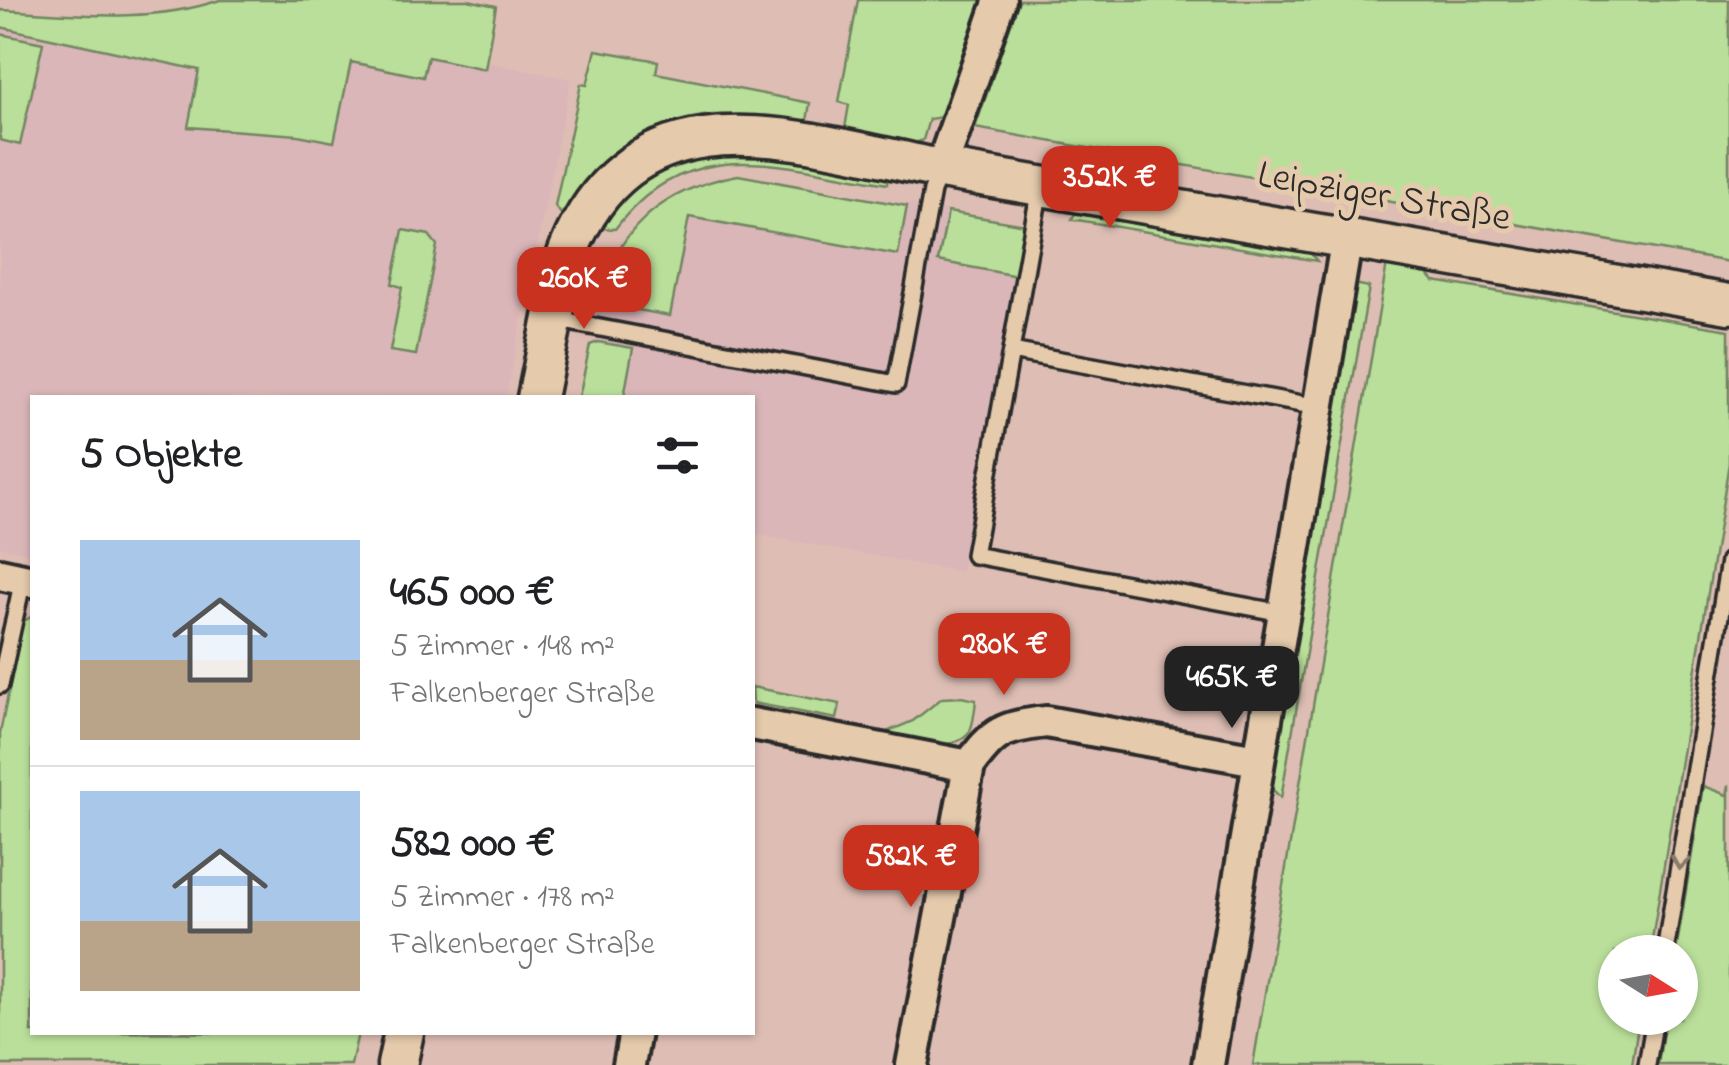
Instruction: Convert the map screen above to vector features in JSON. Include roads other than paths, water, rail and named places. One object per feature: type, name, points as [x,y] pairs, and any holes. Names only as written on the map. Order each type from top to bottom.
[{"type":"street","points":[[942,169],[1000,0]]},
{"type":"street","name":"Leipziger Straße","points":[[537,395],[567,253],[593,206],[623,170],[664,146],[696,137],[748,135],[817,144],[942,169],[1729,304]]},
{"type":"street","points":[[1208,1065],[1346,237]]},
{"type":"street","points":[[912,1065],[968,766],[990,738],[1016,725],[1046,722],[1257,760]]},
{"type":"street","points":[[755,725],[968,766]]},
{"type":"street","points":[[397,1065],[403,1035]]},
{"type":"street","points":[[629,1065],[634,1035]]},
{"type":"lane","points":[[553,319],[896,384],[932,191],[942,169]]},
{"type":"lane","points":[[1041,186],[974,555],[1282,613]]},
{"type":"lane","points":[[1011,351],[1318,407]]},
{"type":"lane","points":[[1669,935],[1729,561]]},
{"type":"lane","points":[[0,684],[18,578]]},
{"type":"lane","points":[[1647,1065],[1652,1035]]}]
